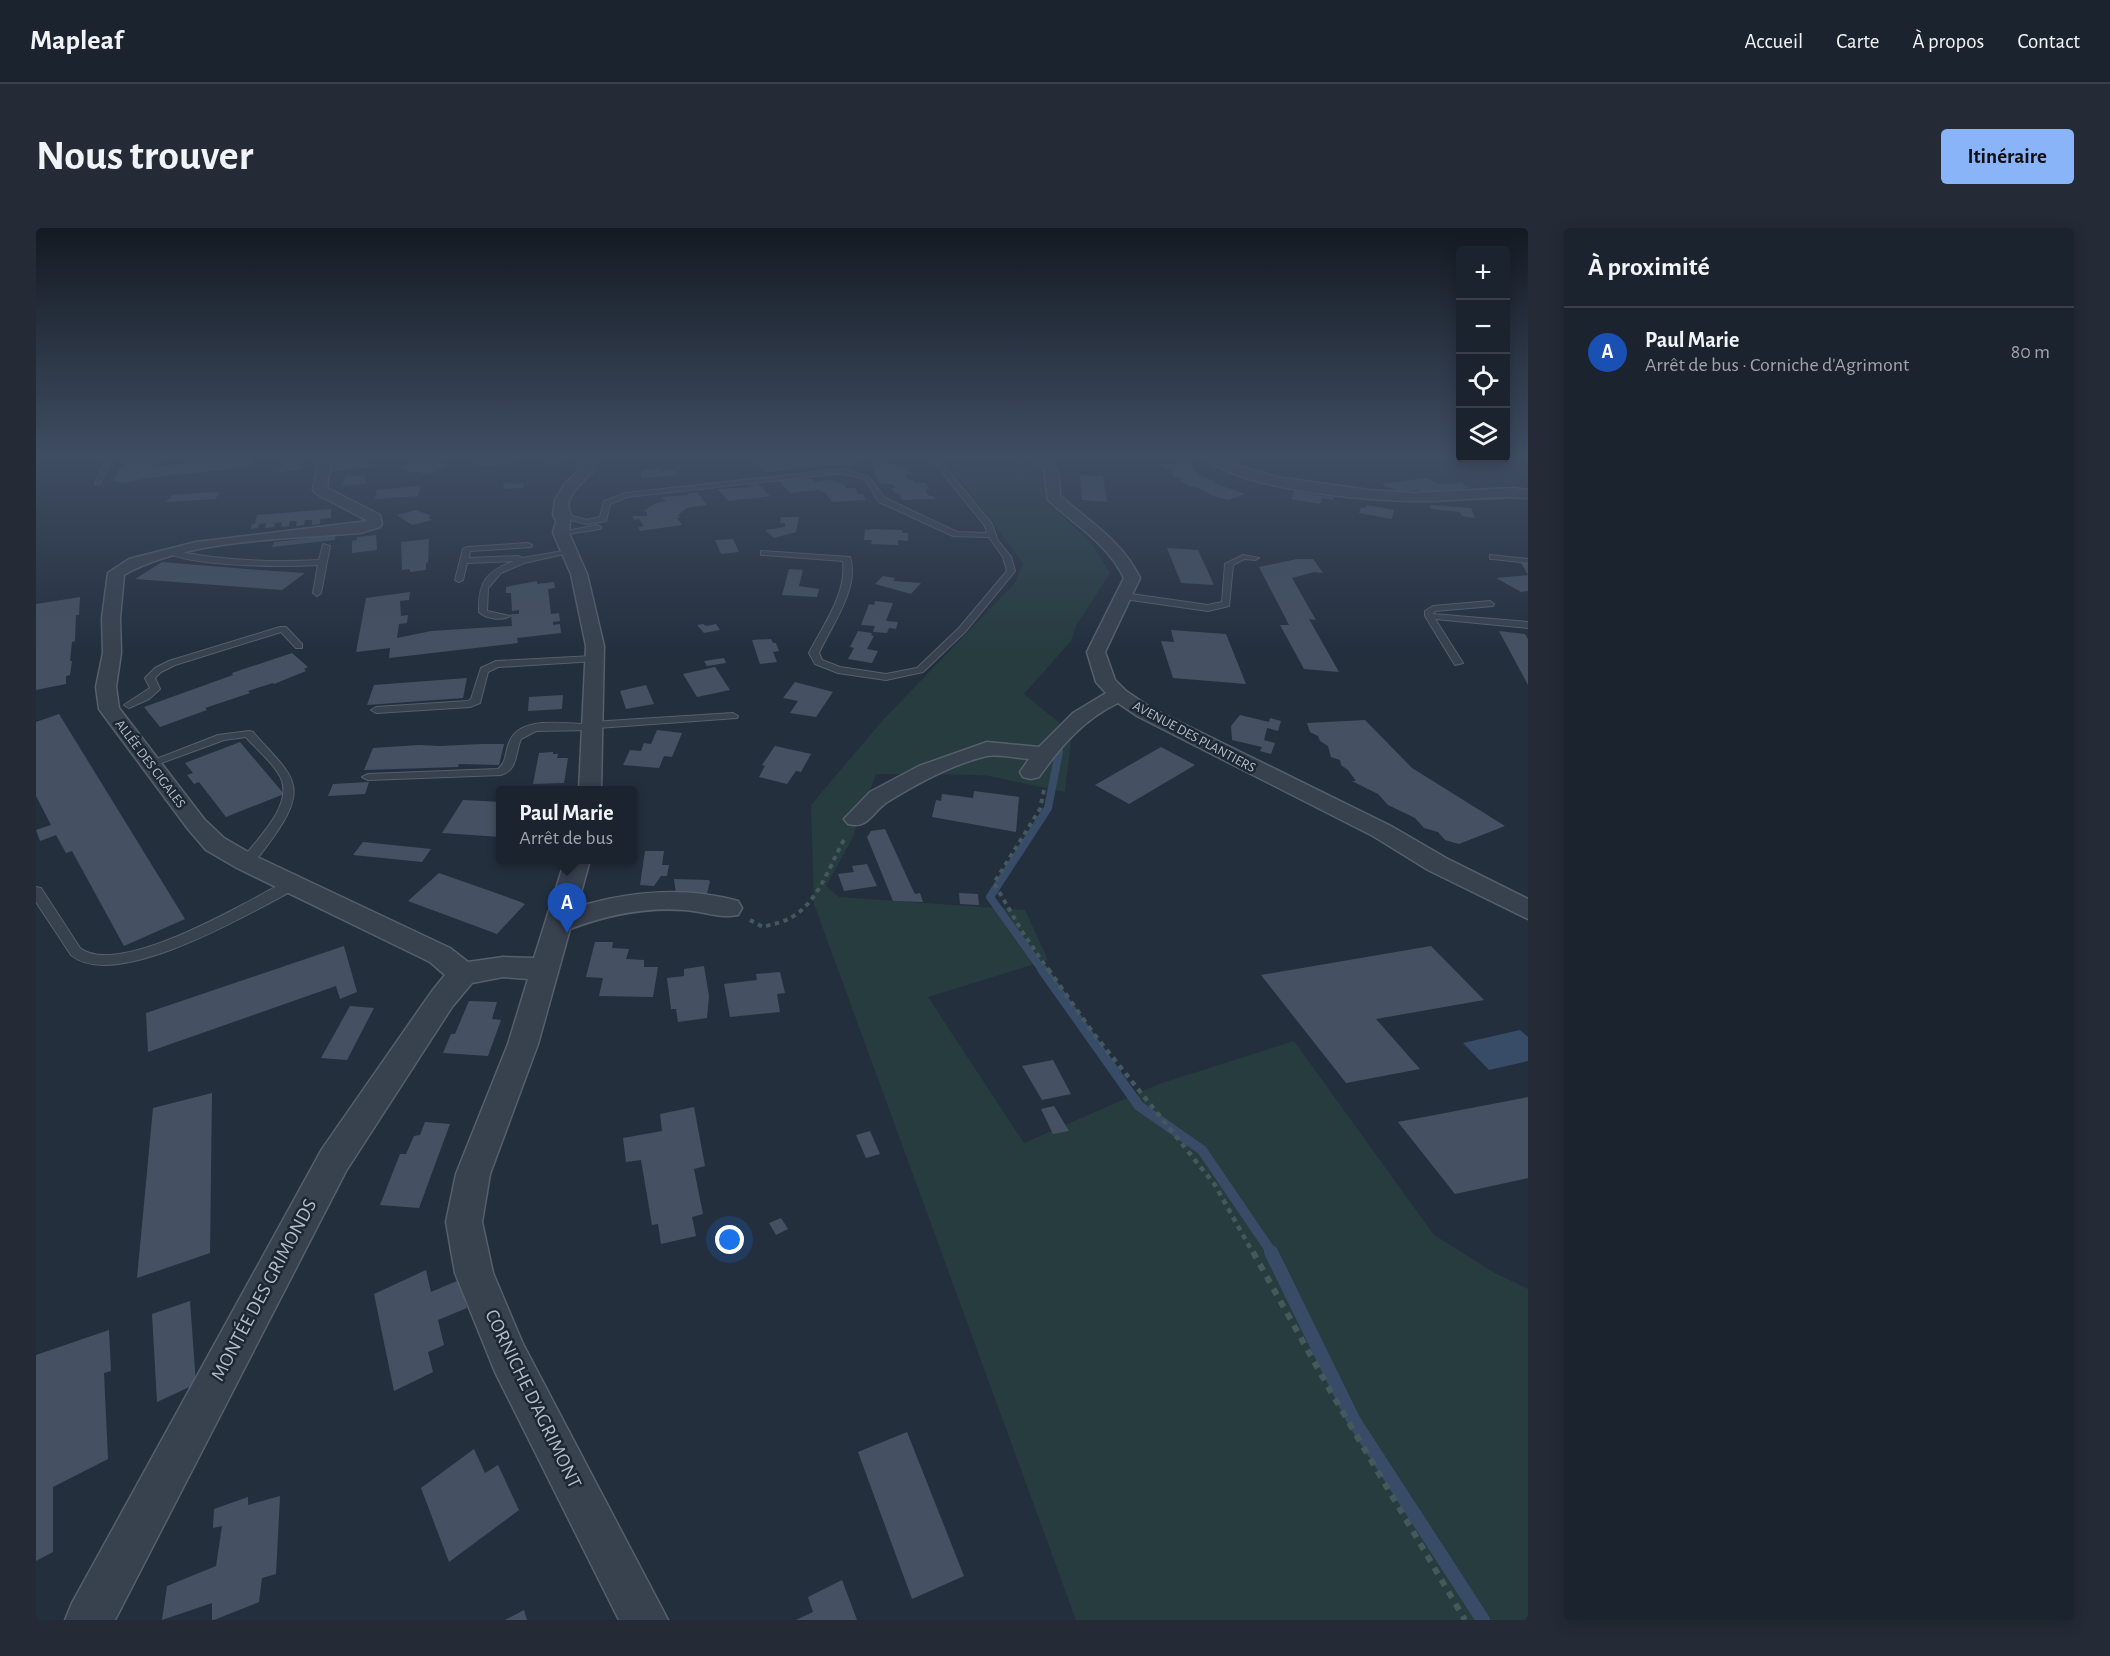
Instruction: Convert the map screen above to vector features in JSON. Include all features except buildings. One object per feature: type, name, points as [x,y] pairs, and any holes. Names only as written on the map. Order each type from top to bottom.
[{"type":"street","name":"ALLÉE DES CIGALES","points":[[375,521],[375,524],[360,528],[238,541],[170,552],[124,566],[116,573],[111,618],[112,653],[106,687],[152,763],[195,824],[214,844],[246,862],[440,955],[463,975]]},
{"type":"street","points":[[561,521],[561,533],[579,574],[595,646],[590,786]]},
{"type":"street","name":"AVENUE DES PLANTIERS","points":[[1079,521],[1120,553],[1132,578],[1096,652],[1106,682],[1119,695],[1182,734],[1382,831],[1437,864],[1528,910]]},
{"type":"street","points":[[856,819],[878,797],[927,771],[987,748],[1038,762],[1052,742],[1091,709],[1119,695]]},
{"type":"street","name":"CORNICHE D'AGRIMONT","points":[[576,864],[523,1044],[473,1174],[464,1222],[474,1274],[509,1358],[644,1620]]},
{"type":"street","points":[[558,923],[624,902],[660,899],[714,904],[729,908]]},
{"type":"street","points":[[463,975],[503,968],[544,969]]},
{"type":"street","name":"MONTÉE DES GRIMONDS","points":[[89,1620],[334,1160],[442,999],[463,975]]},
{"type":"lane","points":[[561,533],[597,527],[602,521]]},
{"type":"lane","points":[[928,521],[956,534],[991,535]]},
{"type":"lane","points":[[764,553],[847,559],[850,567],[836,609],[814,653],[818,662],[838,670],[885,676],[920,670],[962,630],[1011,571],[1007,557],[991,535],[985,521]]},
{"type":"lane","points":[[459,580],[467,549],[528,545]]},
{"type":"lane","points":[[317,593],[326,546]]},
{"type":"lane","points":[[170,552],[192,557],[293,565],[323,562]]},
{"type":"lane","points":[[506,616],[487,615],[483,612],[483,590],[501,568],[569,552]]},
{"type":"lane","points":[[1124,596],[1220,608],[1226,604],[1229,564],[1243,557],[1256,558]]},
{"type":"lane","points":[[1493,557],[1528,561]]},
{"type":"lane","points":[[463,561],[532,559]]},
{"type":"lane","points":[[1458,663],[1429,616],[1429,611],[1490,604]]},
{"type":"lane","points":[[1429,616],[1528,625]]},
{"type":"lane","points":[[120,709],[145,697],[155,689],[150,678],[158,670],[172,663],[283,629],[299,646]]},
{"type":"lane","points":[[376,710],[470,704],[476,701],[484,670],[496,664],[593,659]]},
{"type":"lane","points":[[368,777],[505,771],[510,762],[515,738],[535,728],[733,716]]},
{"type":"lane","points":[[152,763],[222,737],[249,734],[288,780],[289,791],[284,808],[265,842],[246,862]]},
{"type":"lane","points":[[36,891],[78,954],[94,961],[120,960],[158,950],[294,884]]},
{"type":"path","points":[[1038,762],[1047,776],[1040,809],[994,883],[1023,933],[1093,1033],[1215,1185],[1331,1392],[1465,1620]]},
{"type":"path","points":[[729,908],[763,927],[794,917],[813,899],[831,860],[856,819]]},
{"type":"green space","points":[[991,521],[1067,521],[1091,543],[1110,573],[1076,626],[1071,641],[1024,694],[1072,733],[1065,792],[984,775],[876,774],[852,839],[826,886],[839,897],[1025,910],[1048,960],[928,997],[1024,1143],[1159,1084],[1294,1041],[1434,1235],[1495,1273],[1528,1289],[1528,1620],[1076,1620],[814,904],[811,805],[882,721],[1015,583],[1023,563]]},
{"type":"water","points":[[1520,1030],[1528,1037],[1528,1061],[1489,1070],[1463,1043]]},
{"type":"waterway","points":[[1043,971],[990,897],[1048,808],[1059,752]]},
{"type":"waterway","points":[[1042,969],[1139,1106],[1202,1150],[1272,1253]]},
{"type":"waterway","points":[[1271,1252],[1354,1421],[1483,1620]]},
{"type":"place","name":"Paul Marie","points":[[567,933]]}]
